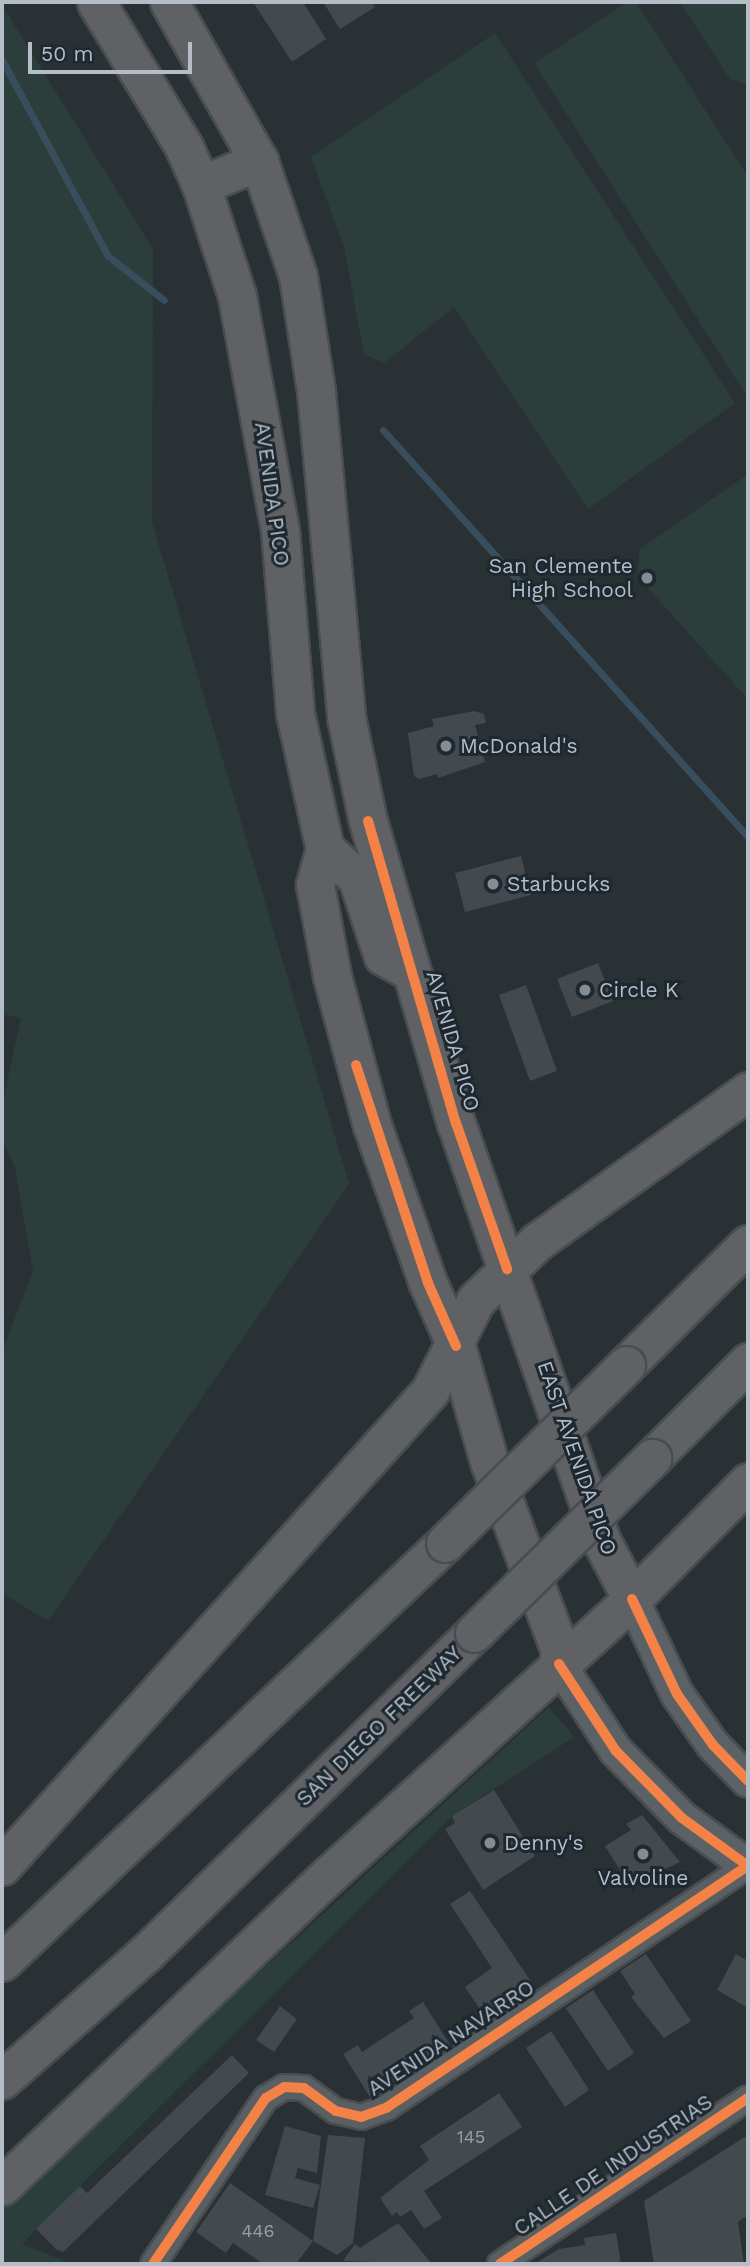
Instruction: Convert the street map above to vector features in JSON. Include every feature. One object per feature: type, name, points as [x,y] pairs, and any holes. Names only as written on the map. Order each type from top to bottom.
[{"type":"highway","name":"AVENIDA PICO","points":[[96,2],[184,147],[201,185],[237,296],[261,410],[280,530],[296,713],[325,849],[315,885],[332,976],[372,1125],[428,1283],[456,1346],[489,1461],[559,1648],[559,1664]]},
{"type":"highway","name":"AVENIDA PICO","points":[[169,2],[259,161],[298,276],[316,391],[344,703],[368,821],[456,1123],[508,1269]]},
{"type":"highway","points":[[201,185],[259,161]]},
{"type":"highway","points":[[296,713],[312,721],[330,748],[344,810],[368,821]]},
{"type":"highway","points":[[325,849],[357,878],[383,956],[414,973]]},
{"type":"highway","points":[[2,1866],[430,1391],[456,1346],[476,1300],[538,1241],[748,1091]]},
{"type":"highway","points":[[2,1962],[445,1543],[748,1244]]},
{"type":"highway","name":"EAST AVENIDA PICO","points":[[508,1269],[602,1542],[632,1599]]},
{"type":"highway","name":"SAN DIEGO FREEWAY","points":[[2,2080],[145,1954],[748,1362]]},
{"type":"highway","points":[[2,2186],[330,1874],[632,1599],[748,1482]]},
{"type":"main road","name":"EAST AVENIDA PICO","points":[[632,1599],[677,1693],[713,1745],[748,1781]]},
{"type":"main road","name":"AVENIDA PICO","points":[[559,1664],[615,1751],[682,1818],[748,1866]]},
{"type":"street","name":"AVENIDA NAVARRO","points":[[153,2264],[266,2098],[284,2087],[304,2088],[336,2111],[361,2117],[386,2108],[748,1866]]},
{"type":"street","name":"CALLE DE INDUSTRIAS","points":[[500,2264],[748,2098]]},
{"type":"green space","points":[[628,2],[636,2],[748,177],[748,398],[534,63]]},
{"type":"green space","points":[[680,2],[748,2],[748,85],[730,79]]},
{"type":"green space","points":[[2,5],[153,249],[152,522],[349,1184],[48,1621],[2,1593],[2,1352],[33,1271],[15,1168],[2,1140],[2,1105],[21,1018],[2,1014]]},
{"type":"green space","points":[[495,33],[735,403],[588,509],[454,307],[384,363],[364,354],[344,247],[311,157]]},
{"type":"green space","points":[[748,474],[748,699],[637,576],[640,549]]},
{"type":"green space","points":[[549,1707],[574,1737],[452,1816],[22,2244],[72,2264],[2,2264],[2,2208]]},
{"type":"building","points":[[253,2],[303,2],[326,39],[292,62]]},
{"type":"building","points":[[323,2],[371,2],[375,7],[340,29]]},
{"type":"building","name":"McDonald's","points":[[474,711],[484,714],[486,723],[475,725],[485,762],[438,778],[437,774],[419,779],[414,776],[408,733],[434,726],[432,719]]},
{"type":"building","name":"Starbucks","points":[[521,856],[531,895],[465,912],[455,873]]},
{"type":"building","name":"Circle K","points":[[598,963],[613,1001],[572,1017],[557,979]]},
{"type":"building","points":[[526,985],[557,1071],[530,1081],[499,995]]},
{"type":"building","name":"Denny's","points":[[494,1790],[535,1856],[483,1890],[445,1829],[455,1823],[452,1816]]},
{"type":"building","name":"Valvoline","points":[[642,1815],[680,1862],[630,1886],[605,1846],[631,1830],[626,1824]]},
{"type":"building","points":[[470,1891],[532,1983],[484,2015],[465,1987],[492,1968],[450,1904]]},
{"type":"building","points":[[646,1954],[691,2021],[664,2038],[631,1997],[635,1994],[620,1971]]},
{"type":"building","points":[[736,1954],[748,1961],[748,2008],[717,1990]]},
{"type":"building","points":[[593,1990],[634,2053],[608,2071],[566,2008]]},
{"type":"building","points":[[423,2002],[450,2045],[370,2097],[343,2054],[358,2045],[362,2052],[414,2018],[409,2011]]},
{"type":"building","points":[[280,2006],[297,2019],[274,2052],[256,2040]]},
{"type":"building","points":[[551,2031],[589,2090],[565,2107],[526,2048]]},
{"type":"building","points":[[232,2055],[249,2073],[63,2252],[56,2249],[36,2229],[80,2186],[87,2193]]},
{"type":"building","points":[[499,2093],[522,2127],[424,2191],[442,2218],[424,2229],[411,2210],[400,2217],[397,2212],[392,2216],[380,2198],[429,2160],[420,2146]]},
{"type":"building","points":[[285,2126],[321,2136],[317,2173],[298,2168],[295,2178],[320,2185],[313,2208],[265,2195]]},
{"type":"building","points":[[328,2135],[365,2138],[353,2243],[337,2255],[313,2241]]},
{"type":"building","points":[[748,2135],[748,2215],[738,2222],[744,2264],[654,2264],[644,2201]]},
{"type":"building","points":[[230,2183],[313,2241],[296,2264],[263,2264],[233,2243],[226,2253],[196,2232]]},
{"type":"building","points":[[398,2223],[432,2264],[343,2261],[355,2244],[360,2248]]},
{"type":"building","points":[[616,2233],[621,2264],[534,2264],[559,2249],[585,2245],[584,2238]]},
{"type":"waterway","points":[[2,60],[108,256],[164,300]]},
{"type":"waterway","points":[[383,430],[748,837]]},
{"type":"cycle path","points":[[368,821],[456,1123],[507,1269]]},
{"type":"cycle path","points":[[356,1065],[428,1283],[456,1346]]},
{"type":"cycle path","points":[[632,1599],[677,1694],[713,1745],[748,1781]]},
{"type":"cycle path","points":[[559,1664],[616,1751],[682,1818],[748,1866]]},
{"type":"cycle path","points":[[153,2264],[266,2098],[284,2087],[304,2088],[336,2111],[361,2117],[386,2108],[748,1866]]},
{"type":"cycle path","points":[[500,2264],[748,2098]]},
{"type":"place","name":"San Clemente High School","points":[[647,578]]},
{"type":"place","name":"McDonald's","points":[[446,746]]},
{"type":"place","name":"Starbucks","points":[[493,884]]},
{"type":"place","name":"Circle K","points":[[585,990]]},
{"type":"place","name":"Denny's","points":[[490,1843]]},
{"type":"place","name":"Valvoline","points":[[643,1854]]}]
